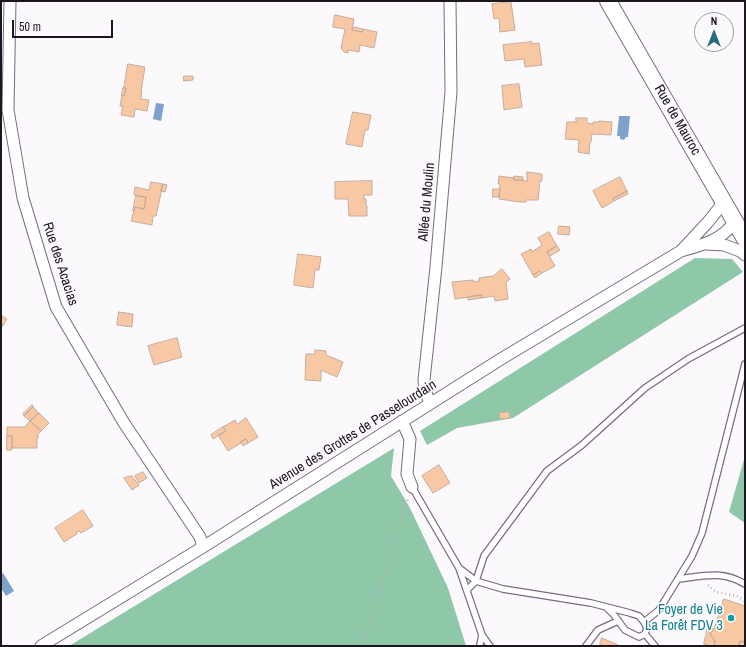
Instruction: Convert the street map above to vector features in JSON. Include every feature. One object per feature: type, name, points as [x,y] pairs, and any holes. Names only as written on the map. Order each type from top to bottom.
[{"type":"street","name":"Rue des Acacias","points":[[10,1],[8,110],[23,198],[56,307],[124,423],[200,537],[203,547]]},
{"type":"street","name":"Allée du Moulin","points":[[431,403],[427,398],[424,389],[424,380],[436,267],[451,92],[450,1]]},
{"type":"street","name":"Rue de Mauroc","points":[[608,1],[745,239]]},
{"type":"street","name":"Avenue des Grottes de Passelourdain","points":[[681,251],[724,202]]},
{"type":"street","name":"Avenue des Grottes de Passelourdain","points":[[41,646],[203,547],[501,359],[681,251],[706,244],[724,234],[735,221]]},
{"type":"street","name":"Avenue des Grottes de Passelourdain","points":[[706,244],[724,245],[740,251],[745,255]]},
{"type":"street","points":[[402,421],[410,439],[407,474],[412,487]]},
{"type":"lane","points":[[467,590],[476,581],[484,556],[547,471],[582,445],[645,388],[688,359],[745,328]]},
{"type":"lane","points":[[644,622],[660,610],[692,556],[702,533],[745,364]]},
{"type":"lane","points":[[412,487],[459,568],[482,635],[490,646]]},
{"type":"lane","points":[[459,568],[476,581],[503,589],[591,603],[639,616],[647,628],[645,634],[639,637],[625,630],[614,615],[605,607]]},
{"type":"lane","points":[[678,579],[710,575],[725,576],[737,579],[745,584]]},
{"type":"lane","points":[[586,646],[598,630],[618,621]]},
{"type":"lane","points":[[645,634],[655,646]]},
{"type":"lane","points":[[480,646],[482,635]]},
{"type":"path","points":[[362,646],[412,487]]},
{"type":"path","points":[[699,576],[716,592],[737,596],[745,600]]},
{"type":"green space","points":[[695,258],[732,259],[743,272],[513,418],[457,428],[427,445],[420,431]]},
{"type":"green space","points":[[394,448],[391,476],[410,508],[448,588],[466,646],[69,646]]},
{"type":"green space","points":[[745,456],[745,523],[729,512]]},
{"type":"water","points":[[156,103],[164,104],[161,121],[153,119]]},
{"type":"water","points":[[619,116],[630,116],[628,137],[624,140],[620,139],[620,136],[617,136]]},
{"type":"water","points":[[3,573],[14,591],[6,596],[1,588],[1,574]]},
{"type":"building","points":[[511,2],[515,30],[500,32],[499,18],[494,19],[492,4]]},
{"type":"building","points":[[335,15],[354,19],[352,30],[362,32],[363,29],[377,32],[374,48],[360,45],[359,52],[348,50],[348,53],[344,52],[341,48],[345,29],[333,27]]},
{"type":"building","points":[[353,27],[363,29],[362,32],[352,30]]},
{"type":"building","points":[[532,42],[532,44],[539,43],[542,65],[525,67],[524,59],[505,61],[503,45]]},
{"type":"building","points":[[128,64],[145,67],[141,99],[149,100],[147,111],[135,109],[134,117],[121,115],[123,106],[120,106],[122,95],[124,96],[126,88],[124,88]]},
{"type":"building","points":[[184,76],[193,76],[193,80],[184,81]]},
{"type":"building","points":[[519,84],[522,107],[504,110],[502,86]]},
{"type":"building","points":[[123,88],[126,88],[124,96],[122,95]]},
{"type":"building","points":[[353,112],[371,115],[368,130],[365,130],[362,147],[346,144]]},
{"type":"building","points":[[576,118],[587,118],[587,123],[593,124],[593,122],[599,121],[612,122],[611,135],[592,134],[589,154],[578,152],[579,140],[565,139],[567,122],[576,122]]},
{"type":"building","points":[[527,172],[542,174],[538,200],[526,200],[526,202],[520,202],[499,199],[499,176],[514,178],[514,180],[527,181]]},
{"type":"building","points":[[514,176],[523,177],[523,180],[514,180]]},
{"type":"building","points":[[620,177],[627,191],[613,199],[614,201],[602,208],[593,191]]},
{"type":"building","points":[[372,181],[372,195],[364,195],[367,206],[367,216],[349,216],[348,199],[335,199],[335,182]]},
{"type":"building","points":[[151,182],[163,184],[156,216],[153,216],[152,225],[131,221],[135,207],[144,209],[146,197],[134,195],[135,187],[149,190]]},
{"type":"building","points":[[163,184],[167,185],[165,192],[161,191]]},
{"type":"building","points":[[493,189],[500,189],[499,197],[493,197]]},
{"type":"building","points":[[627,191],[628,194],[614,201],[613,199]]},
{"type":"building","points":[[136,196],[146,197],[144,209],[135,207],[133,211]]},
{"type":"building","points":[[559,226],[570,227],[569,235],[558,234]]},
{"type":"building","points":[[549,232],[557,246],[547,252],[555,266],[542,273],[540,271],[533,275],[521,254],[531,249],[532,252],[542,245],[538,238]]},
{"type":"building","points":[[557,246],[560,250],[550,256],[547,252]]},
{"type":"building","points":[[298,254],[321,257],[319,270],[315,270],[313,288],[294,285]]},
{"type":"building","points":[[502,269],[510,279],[506,283],[508,299],[495,301],[494,296],[482,298],[482,295],[455,299],[452,282],[473,280],[473,282],[479,281],[479,278],[493,276]]},
{"type":"building","points":[[540,271],[542,273],[535,278],[533,275]]},
{"type":"building","points":[[482,295],[482,298],[468,300],[468,297]]},
{"type":"building","points":[[119,312],[133,314],[132,327],[117,325]]},
{"type":"building","points":[[2,316],[7,319],[2,327],[1,317]]},
{"type":"building","points":[[177,338],[182,357],[154,365],[148,346]]},
{"type":"building","points":[[315,350],[326,351],[326,355],[343,362],[337,377],[321,370],[321,381],[305,380],[306,354],[315,354]]},
{"type":"building","points":[[32,405],[33,407],[24,416],[23,414]]},
{"type":"building","points":[[33,407],[39,413],[30,421],[24,416]]},
{"type":"building","points":[[509,412],[510,418],[500,419],[499,413]]},
{"type":"building","points":[[39,413],[49,423],[41,431],[30,421]]},
{"type":"building","points":[[246,418],[258,437],[248,443],[246,439],[228,451],[218,435],[226,431],[223,427],[235,420],[237,424]]},
{"type":"building","points":[[30,421],[41,431],[37,438],[37,448],[12,448],[12,436],[7,436],[7,427],[25,427]]},
{"type":"building","points":[[223,427],[226,431],[213,439],[211,435]]},
{"type":"building","points":[[7,436],[12,436],[12,450],[7,450]]},
{"type":"building","points":[[246,439],[248,443],[243,446],[241,442]]},
{"type":"building","points":[[439,465],[450,483],[433,493],[422,476]]},
{"type":"building","points":[[143,472],[147,478],[139,483],[135,476]]},
{"type":"building","points":[[132,476],[139,485],[132,490],[124,478]]},
{"type":"building","points":[[83,510],[93,526],[81,533],[79,531],[76,533],[77,534],[64,542],[55,528]]},
{"type":"building","name":"Foyer de Vie La Forêt FDV 3","points":[[724,599],[745,606],[745,637],[744,642],[740,641],[739,646],[714,646],[715,641],[710,634],[714,629]]},
{"type":"building","points":[[708,627],[714,629],[710,634],[715,641],[714,646],[704,644]]},
{"type":"building","points":[[602,638],[618,645],[604,646],[600,644]]},
{"type":"building","points":[[745,638],[745,646],[739,646],[740,641],[744,642]]},
{"type":"place","name":"Foyer de Vie La Forêt FDV 3","points":[[731,618]]}]
